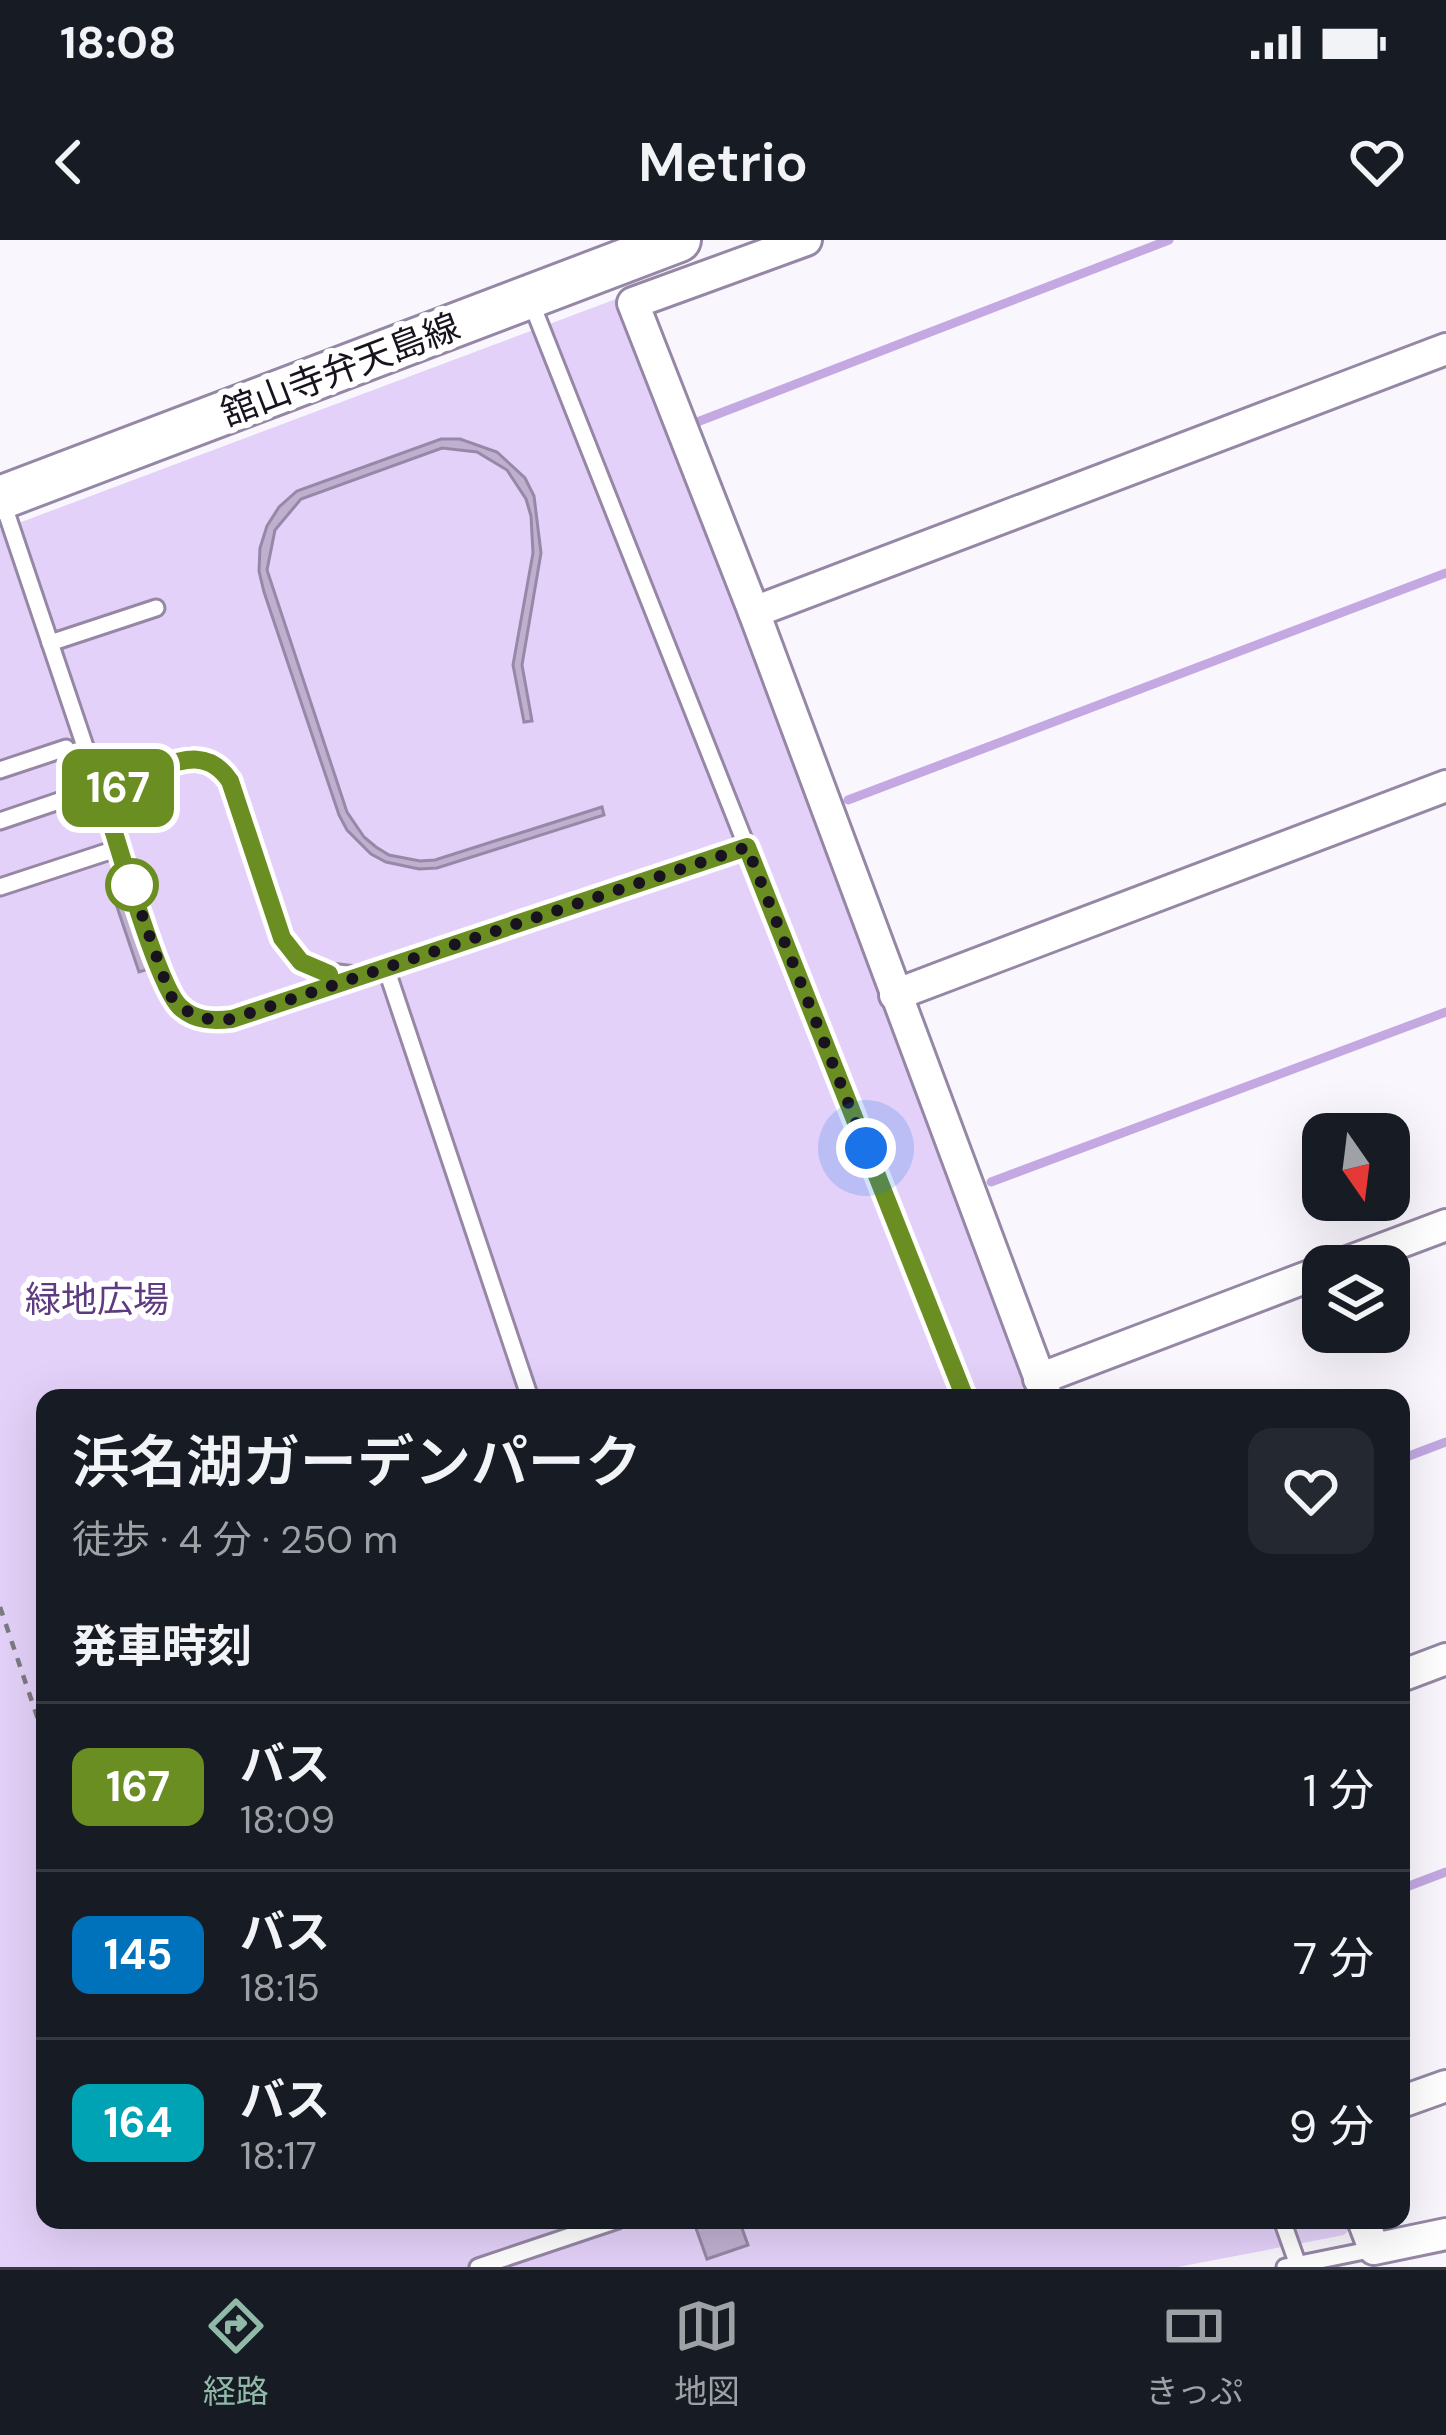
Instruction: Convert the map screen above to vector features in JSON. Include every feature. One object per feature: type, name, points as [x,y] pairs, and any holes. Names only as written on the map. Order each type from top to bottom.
[{"type":"main road","name":"舘山寺弁天島線","points":[[1,498],[679,240]]},
{"type":"street","points":[[806,240],[633,303],[754,612],[1043,1389],[1302,1280]]},
{"type":"street","points":[[754,612],[1446,350]]},
{"type":"street","points":[[895,995],[1446,786]]},
{"type":"street","points":[[1393,1245],[1446,1225]]},
{"type":"street","points":[[1410,1673],[1446,1659]]},
{"type":"street","points":[[1410,2099],[1446,2086]]},
{"type":"street","points":[[1369,2235],[1446,2234]]},
{"type":"lane","points":[[529,297],[961,1389]]},
{"type":"lane","points":[[1,498],[99,788]]},
{"type":"lane","points":[[50,643],[156,608]]},
{"type":"lane","points":[[0,770],[66,748]]},
{"type":"lane","points":[[0,821],[189,758],[206,759],[230,781],[290,951],[314,970],[363,976]]},
{"type":"lane","points":[[128,777],[111,806],[111,823],[170,995],[181,1008],[214,1021],[232,1019],[747,847]]},
{"type":"lane","points":[[0,887],[119,848]]},
{"type":"lane","points":[[386,968],[527,1389]]},
{"type":"lane","points":[[478,2267],[591,2229]]},
{"type":"lane","points":[[1284,2229],[1292,2266],[1369,2235]]},
{"type":"path","points":[[0,1607],[36,1713]]},
{"type":"green space","name":"緑地広場","points":[[624,296],[1038,1389],[36,1389],[36,2229],[1349,2229],[1344,2235],[1178,2267],[0,2267],[0,530]]},
{"type":"building","points":[[441,439],[460,439],[497,452],[525,478],[534,496],[541,553],[522,665],[532,721],[524,722],[513,665],[533,553],[531,516],[507,470],[477,452],[442,448],[301,499],[275,530],[267,570],[347,812],[376,847],[389,855],[420,861],[602,807],[604,815],[437,868],[419,869],[371,854],[339,815],[264,592],[260,548],[279,507],[297,491]]},
{"type":"building","points":[[123,891],[149,969],[139,972],[113,895]]},
{"type":"building","points":[[696,2229],[742,2229],[748,2245],[707,2259]]},
{"type":"waterway","points":[[692,424],[1169,240]]},
{"type":"waterway","points":[[848,800],[1446,573]]},
{"type":"waterway","points":[[991,1182],[1446,1012]]},
{"type":"waterway","points":[[1410,1456],[1446,1442]]},
{"type":"waterway","points":[[1410,1886],[1446,1872]]},
{"type":"bus line","name":"167","points":[[329,974],[301,962],[282,938],[230,781],[220,767],[206,759],[189,758],[128,777],[111,806],[111,823],[163,978],[181,1008],[214,1021],[232,1019],[747,847],[961,1389]]},
{"type":"route","points":[[132,885],[130,880],[170,995],[181,1008],[214,1021],[232,1019],[747,847],[866,1148]]}]
